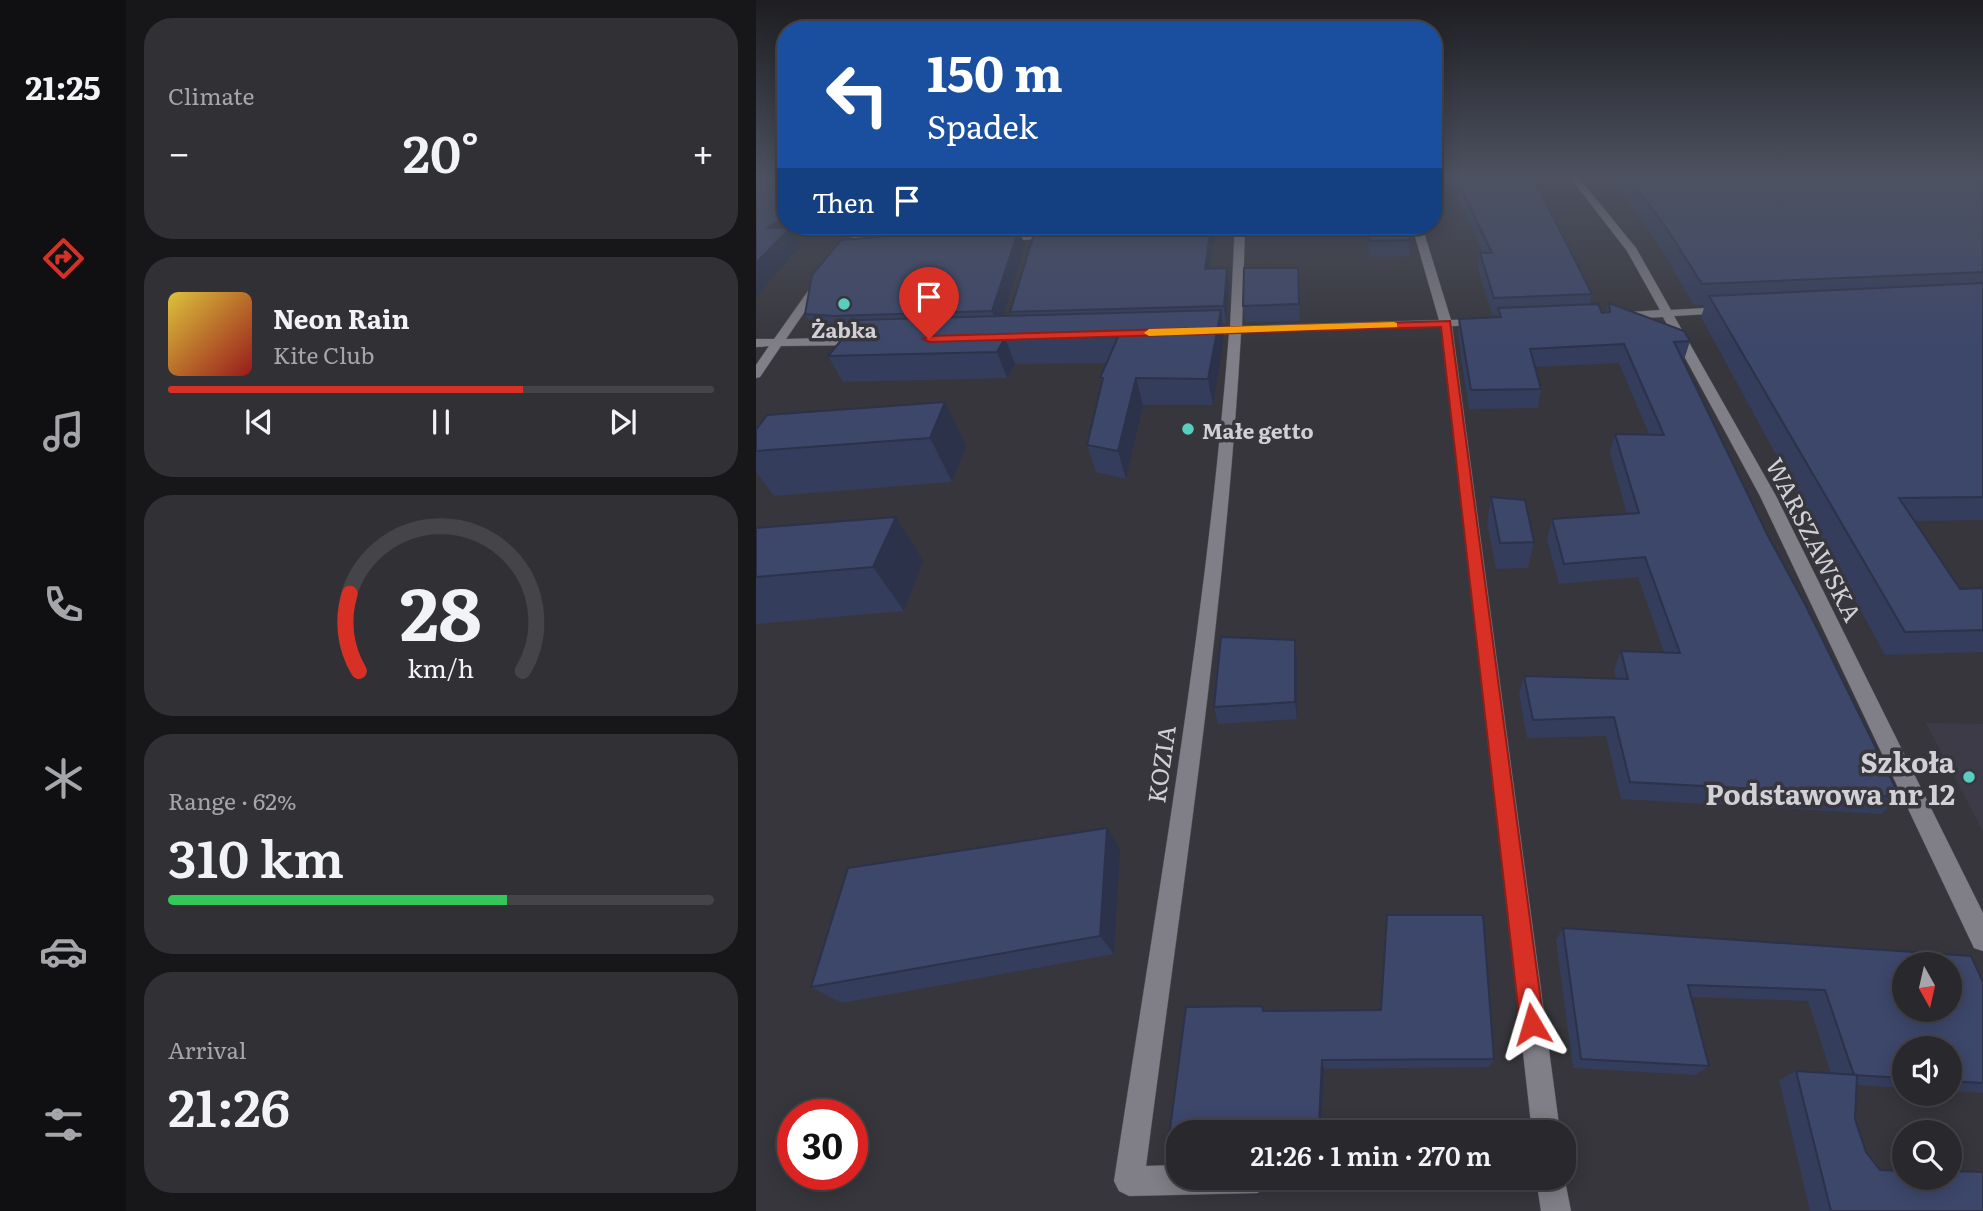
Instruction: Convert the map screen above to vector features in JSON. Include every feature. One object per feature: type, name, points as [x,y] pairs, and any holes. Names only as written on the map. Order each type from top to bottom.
[{"type":"street","name":"WARSZAWSKA","points":[[1619,234],[1668,313],[1768,496],[1983,939]]},
{"type":"street","points":[[756,374],[828,271],[860,235]]},
{"type":"street","points":[[982,240],[1035,240],[1059,235]]},
{"type":"street","name":"KOZIA","points":[[1166,1180],[1129,1181],[1201,664],[1236,330],[1240,235]]},
{"type":"street","points":[[1420,235],[1446,323],[1545,1120]]},
{"type":"street","points":[[846,250],[865,248]]},
{"type":"street","points":[[1601,316],[1741,310]]},
{"type":"street","points":[[1184,331],[1499,321]]},
{"type":"street","points":[[756,343],[882,340]]},
{"type":"street","points":[[1553,1190],[1556,1211]]},
{"type":"shaded area","name":"Szkoła Podstawowa nr 12","points":[[1926,723],[1983,724],[1983,831]]},
{"type":"building","points":[[756,234],[783,235],[756,263]]},
{"type":"building","points":[[1483,234],[1561,234],[1592,294],[1494,298],[1480,253],[1492,253]]},
{"type":"building","points":[[1670,234],[1983,234],[1983,272],[1702,284]]},
{"type":"building","points":[[901,235],[1017,235],[992,311],[834,316],[805,314],[812,275],[841,240]]},
{"type":"building","points":[[1034,235],[1210,235],[1205,269],[1227,268],[1224,306],[1010,312]]},
{"type":"building","points":[[1369,235],[1409,235],[1410,240],[1370,241]]},
{"type":"building","points":[[1244,268],[1298,268],[1299,304],[1243,306]]},
{"type":"building","points":[[1983,283],[1983,497],[1899,498],[1960,589],[1983,588],[1983,630],[1905,632],[1709,296]]},
{"type":"building","points":[[1609,303],[1684,331],[1690,341],[1674,342],[1768,536],[1805,604],[1900,797],[1630,782],[1614,717],[1533,720],[1524,676],[1628,679],[1621,651],[1680,653],[1645,557],[1564,564],[1552,519],[1639,513],[1615,434],[1664,435],[1624,344],[1530,349],[1541,389],[1471,390],[1459,319],[1501,317],[1498,308],[1598,304],[1602,313],[1610,312]]},
{"type":"building","points":[[1221,310],[1208,379],[1136,378],[1118,451],[1087,445],[1103,378],[1100,378],[1118,337],[1005,338],[997,352],[828,356],[858,320]]},
{"type":"building","points":[[945,402],[930,438],[756,451],[756,430],[767,415]]},
{"type":"building","points":[[1491,497],[1525,500],[1534,542],[1500,543]]},
{"type":"building","points":[[896,517],[873,567],[756,577],[756,528]]},
{"type":"building","points":[[1221,637],[1295,640],[1295,702],[1214,707]]},
{"type":"building","points":[[1107,828],[1100,936],[811,987],[848,868]]},
{"type":"building","points":[[1387,915],[1483,915],[1494,1059],[1322,1060],[1319,1120],[1171,1120],[1186,1007],[1262,1006],[1263,1011],[1381,1010]]},
{"type":"building","points":[[1563,928],[1913,952],[1892,952],[1892,1022],[1962,1022],[1962,955],[1971,956],[1983,982],[1983,1083],[1962,1082],[1962,1036],[1892,1036],[1892,1077],[1854,1075],[1825,990],[1688,985],[1709,1066],[1581,1059]]},
{"type":"building","points":[[1796,1071],[1857,1075],[1855,1119],[1866,1152],[1880,1170],[1892,1170],[1892,1190],[1962,1190],[1962,1171],[1983,1172],[1983,1211],[1831,1211]]},
{"type":"slow traffic","points":[[1149,333],[1394,325]]},
{"type":"place","name":"Żabka","points":[[844,304]]},
{"type":"place","name":"Małe getto","points":[[1188,429]]},
{"type":"place","name":"Szkoła Podstawowa nr 12","points":[[1969,777]]},
{"type":"route","points":[[929,339],[1446,323],[1532,1024]]}]
